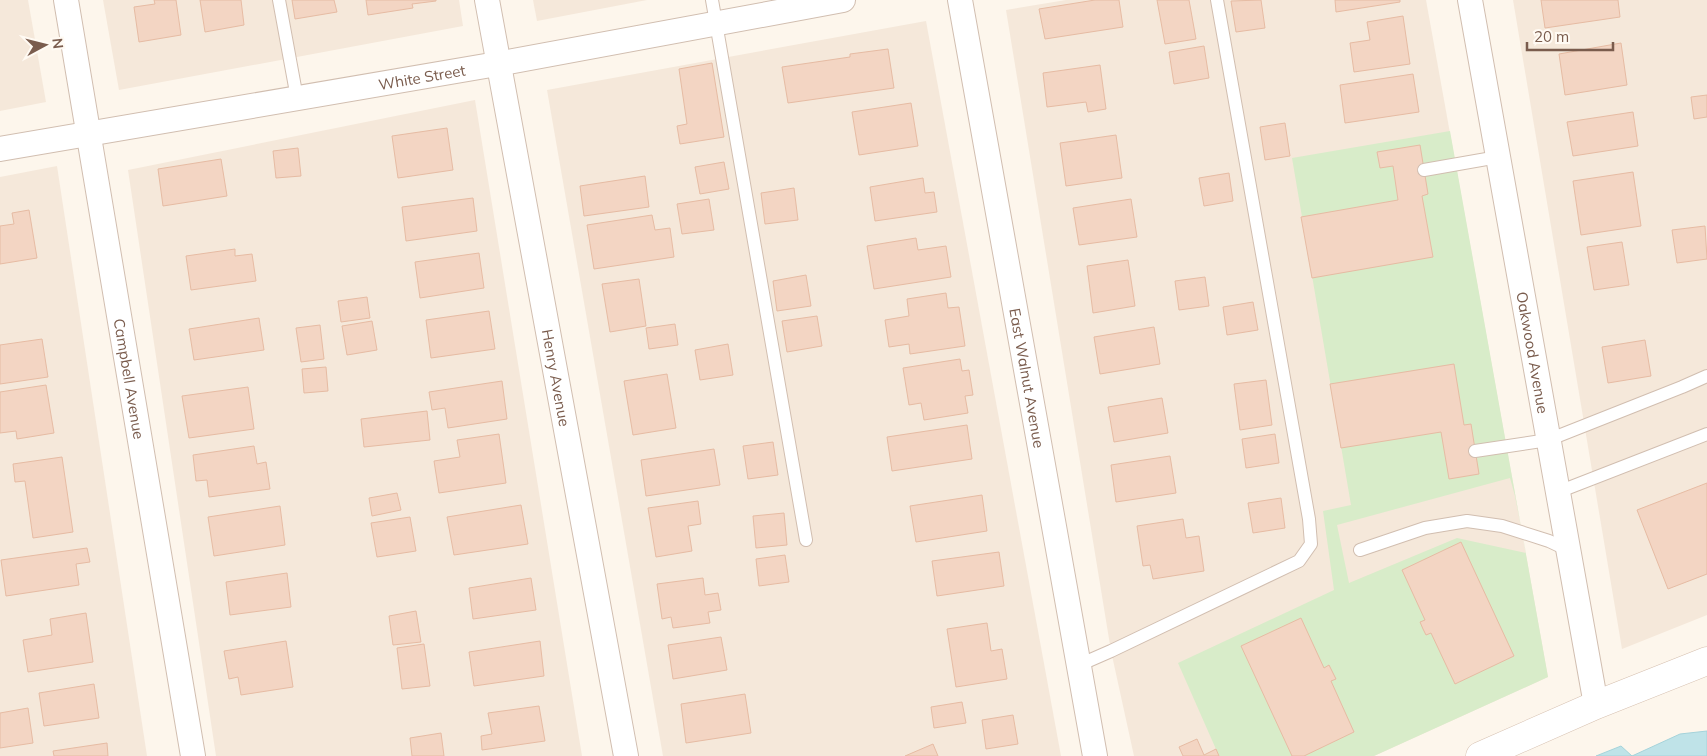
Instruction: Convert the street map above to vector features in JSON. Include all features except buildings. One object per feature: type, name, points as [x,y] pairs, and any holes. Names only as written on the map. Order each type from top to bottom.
[{"type":"main road","points":[[1480,756],[1596,705],[1707,660]]},
{"type":"street","name":"Campbell Avenue","points":[[66,0],[193,756]]},
{"type":"street","name":"Henry Avenue","points":[[486,0],[626,756]]},
{"type":"street","name":"White Street","points":[[0,150],[498,64],[843,0]]},
{"type":"street","name":"East Walnut Avenue","points":[[960,0],[1095,756]]},
{"type":"street","name":"Oakwood Avenue","points":[[1470,0],[1596,705]]},
{"type":"lane","points":[[280,0],[297,98]]},
{"type":"lane","points":[[712,0],[806,540]]},
{"type":"lane","points":[[1079,665],[1299,561],[1311,544],[1310,519],[1217,0]]},
{"type":"lane","points":[[1424,170],[1498,157]]},
{"type":"lane","points":[[1475,451],[1548,440],[1707,376]]},
{"type":"lane","points":[[1558,492],[1707,434]]},
{"type":"lane","points":[[1360,550],[1425,528],[1467,521],[1502,526],[1549,541],[1568,550]]},
{"type":"shaded area","points":[[0,0],[28,0],[46,102],[0,111]]},
{"type":"shaded area","points":[[103,0],[459,0],[463,26],[119,90]]},
{"type":"shaded area","points":[[533,0],[647,0],[537,21]]},
{"type":"shaded area","points":[[1066,0],[1426,0],[1548,677],[1374,756],[1134,756],[1111,651],[1006,10]]},
{"type":"shaded area","points":[[1513,0],[1707,0],[1707,615],[1622,649]]},
{"type":"shaded area","points":[[926,21],[1061,756],[663,756],[547,90]]},
{"type":"shaded area","points":[[475,100],[582,756],[216,756],[128,170]]},
{"type":"shaded area","points":[[57,166],[147,756],[0,756],[0,177]]},
{"type":"green space","points":[[1450,131],[1522,534],[1510,478],[1337,525],[1349,583],[1457,538],[1526,553],[1548,677],[1374,756],[1219,756],[1178,663],[1334,590],[1323,511],[1351,505],[1292,158]]},
{"type":"water","points":[[1707,731],[1707,756],[1632,756],[1680,734]]},
{"type":"water","points":[[1621,746],[1632,756],[1596,756]]}]
